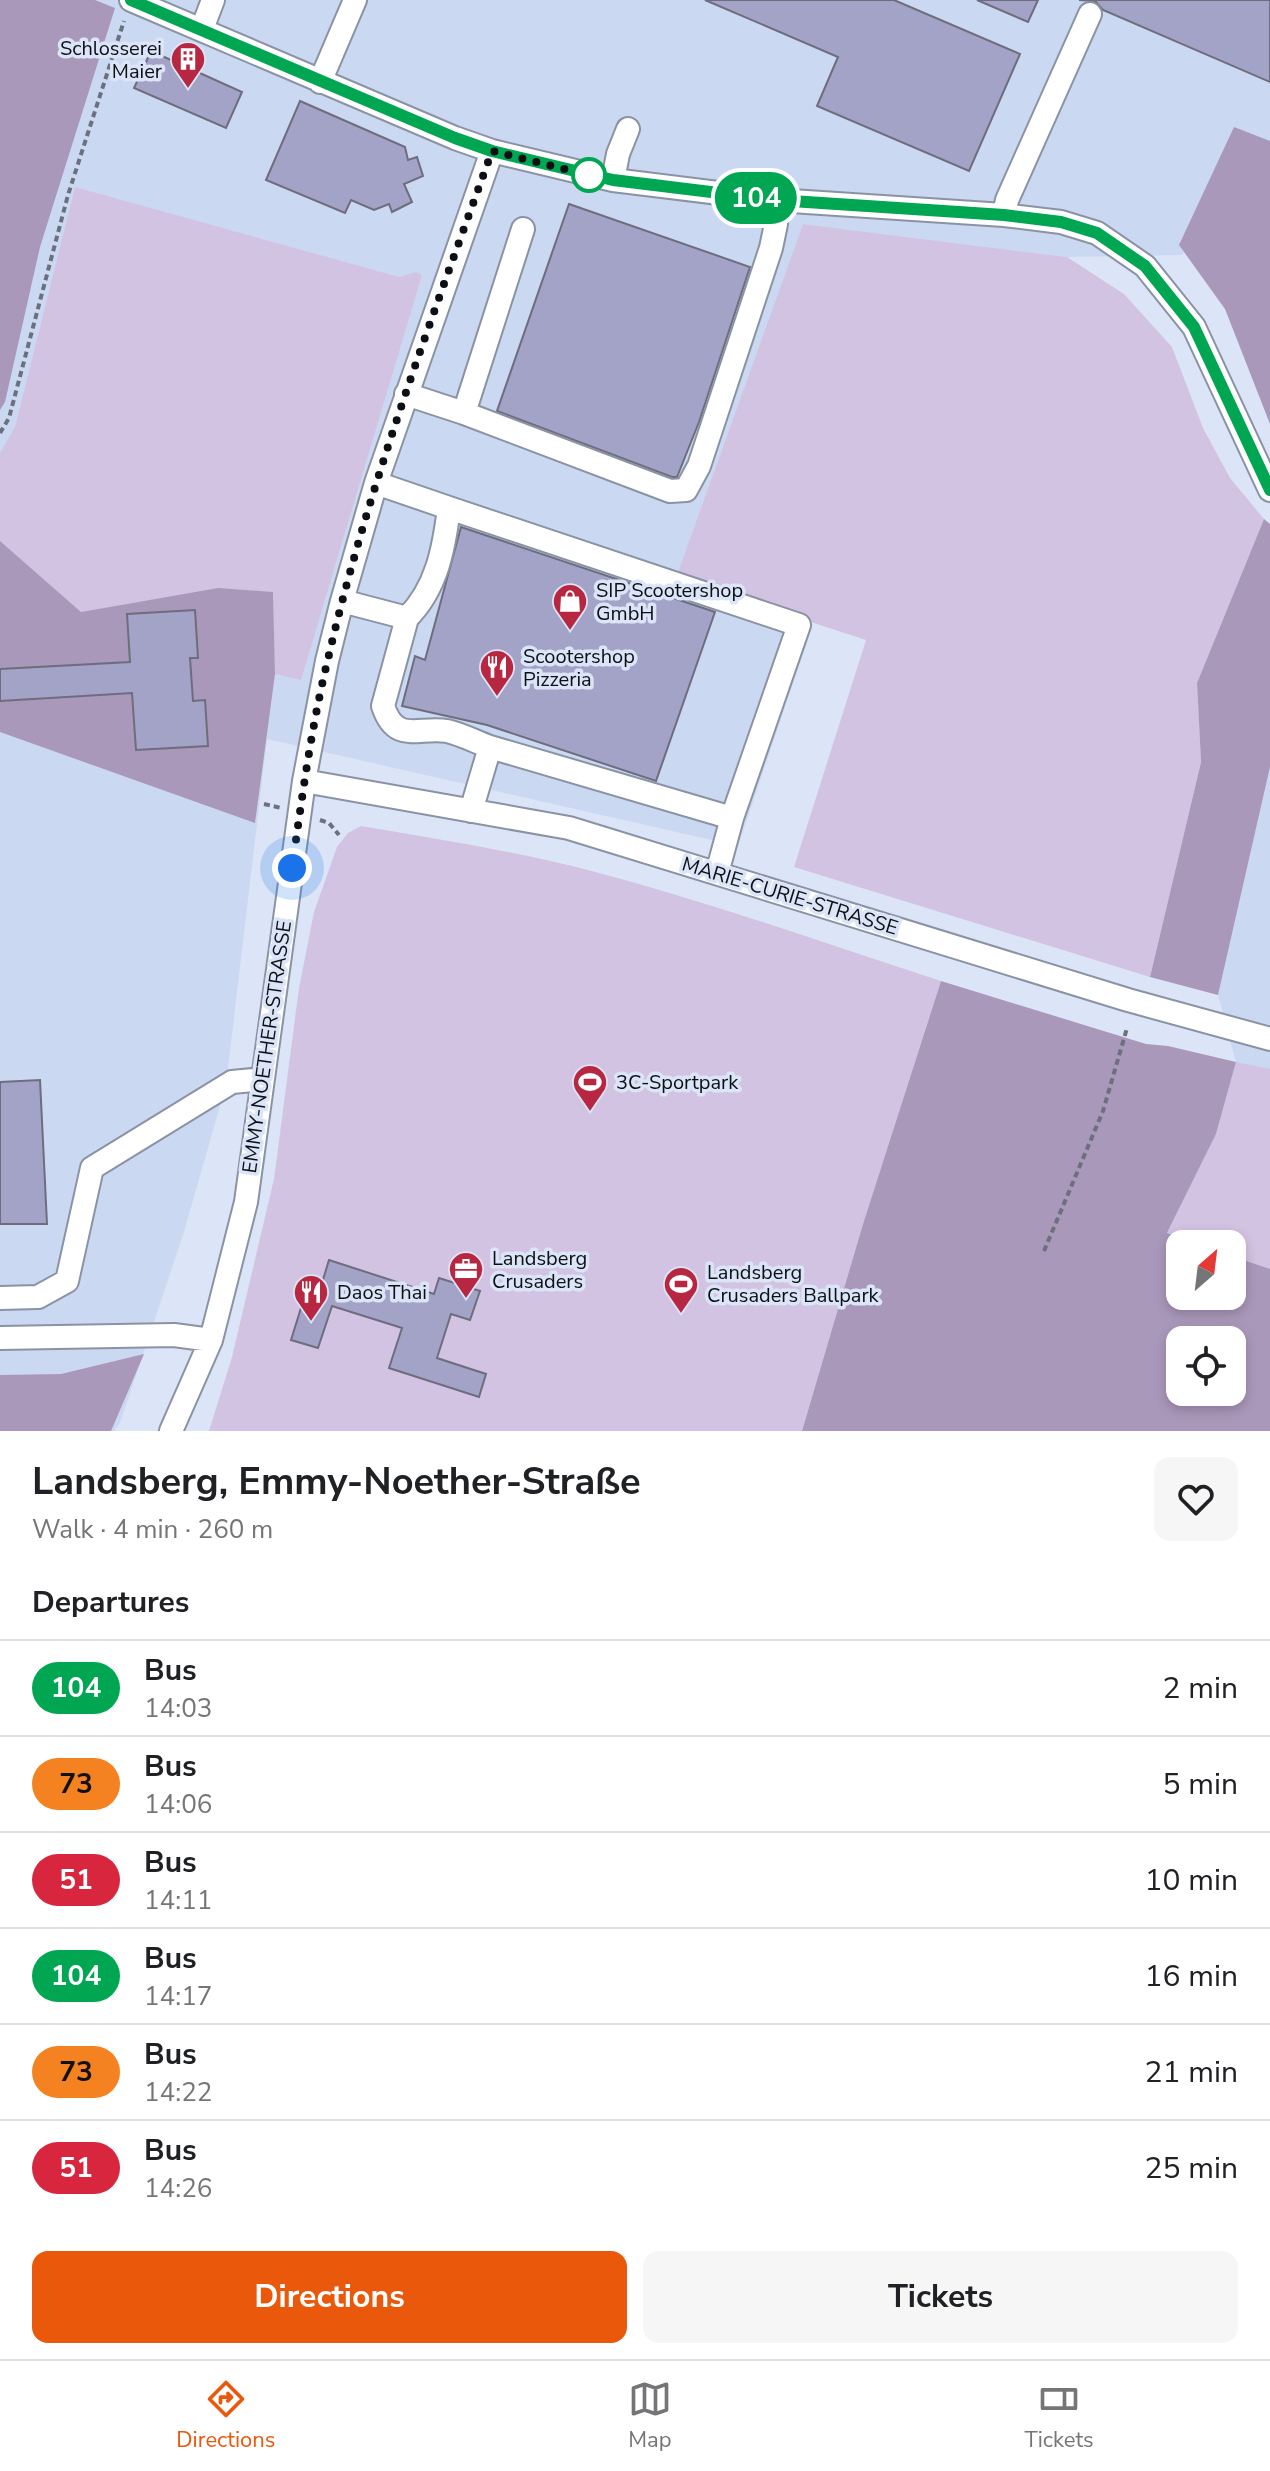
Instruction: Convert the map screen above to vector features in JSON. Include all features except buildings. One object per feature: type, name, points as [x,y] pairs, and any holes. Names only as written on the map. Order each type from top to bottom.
[{"type":"street","points":[[202,29],[213,0]]},
{"type":"street","points":[[320,82],[355,0]]},
{"type":"street","points":[[129,8],[202,29],[320,82],[492,151],[613,180],[776,200],[1004,215],[1061,222],[1097,233],[1145,266],[1194,327],[1270,490]]},
{"type":"street","points":[[1004,215],[1007,200],[1090,14]]},
{"type":"street","points":[[613,180],[618,154],[628,129]]},
{"type":"street","name":"EMMY-NOETHER-STRASSE","points":[[171,1431],[211,1340],[246,1202],[304,781],[342,601],[376,483],[492,151]]},
{"type":"street","points":[[406,394],[670,491],[686,490],[699,466],[767,262],[774,236],[776,200]]},
{"type":"street","points":[[464,413],[523,229]]},
{"type":"street","points":[[376,483],[799,625],[732,818],[717,873]]},
{"type":"street","points":[[449,508],[444,547],[431,584],[420,605],[407,618],[383,706],[387,719],[399,728],[416,734],[447,731],[490,747],[732,818]]},
{"type":"street","points":[[342,601],[407,618]]},
{"type":"street","points":[[471,811],[490,747]]},
{"type":"street","name":"MARIE-CURIE-STRASSE","points":[[304,781],[569,828],[1128,1000],[1270,1039]]},
{"type":"street","points":[[0,1298],[38,1297],[67,1281],[92,1168],[232,1082],[263,1079]]},
{"type":"street","points":[[0,1338],[174,1335],[211,1340]]},
{"type":"path","points":[[0,433],[9,418],[68,195],[129,8]]},
{"type":"path","points":[[1044,1251],[1103,1111],[1127,1028]]},
{"type":"shaded area","points":[[0,0],[1270,0],[1270,149],[1237,138],[1182,255],[1067,257],[803,224],[677,578],[813,624],[738,846],[267,739],[226,1085],[183,1235],[120,1423],[114,1431],[0,1431]]},
{"type":"shaded area","points":[[0,0],[95,0],[115,8],[40,247],[5,402],[0,410]]},
{"type":"shaded area","points":[[1234,127],[1270,141],[1270,424],[1225,309],[1179,245]]},
{"type":"shaded area","points":[[75,187],[399,277],[416,272],[422,275],[301,680],[275,674],[273,592],[218,588],[81,612],[0,541],[0,453],[15,427]]},
{"type":"shaded area","points":[[803,224],[1067,257],[1124,294],[1172,347],[1203,428],[1230,478],[1264,519],[1197,683],[1201,762],[1150,977],[794,867],[866,640],[676,578]]},
{"type":"shaded area","points":[[1264,519],[1270,524],[1270,767],[1218,995],[1150,977],[1201,762],[1197,683]]},
{"type":"shaded area","points":[[0,541],[81,612],[218,588],[273,592],[275,674],[255,823],[0,732]]},
{"type":"shaded area","points":[[1270,767],[1270,1269],[1246,1261],[1246,1230],[1202,1230],[1236,1062],[1218,995]]},
{"type":"shaded area","name":"3C-Sportpark","points":[[361,826],[503,851],[633,882],[941,981],[863,1224],[802,1431],[209,1431],[232,1357],[274,1179],[299,988],[314,912],[337,847],[348,833]]},
{"type":"shaded area","points":[[941,981],[1146,1044],[1236,1062],[1216,1134],[1166,1230],[1166,1310],[1246,1310],[1246,1261],[1270,1269],[1270,1431],[802,1431],[863,1224]]},
{"type":"shaded area","points":[[1236,1062],[1270,1069],[1270,1269],[1246,1261],[1246,1230],[1168,1230],[1216,1134]]},
{"type":"shaded area","points":[[144,1354],[111,1431],[0,1431],[0,1375],[61,1374]]},
{"type":"bus line","name":"104","points":[[131,0],[455,138],[555,167],[613,180],[686,190],[776,200],[1004,215],[1061,222],[1097,233],[1145,266],[1194,327],[1270,490]]},
{"type":"place","name":"Schlosserei Maier","points":[[188,90]]},
{"type":"place","name":"SIP Scootershop GmbH","points":[[570,632]]},
{"type":"place","name":"Scootershop Pizzeria","points":[[497,698]]},
{"type":"place","name":"3C-Sportpark","points":[[590,1113]]},
{"type":"place","name":"Landsberg Crusaders","points":[[466,1300]]},
{"type":"place","name":"Landsberg Crusaders Ballpark","points":[[681,1315]]},
{"type":"place","name":"Daos Thai","points":[[311,1323]]},
{"type":"route","points":[[292,868],[315,720],[342,601],[376,483],[492,151],[589,175]]}]
